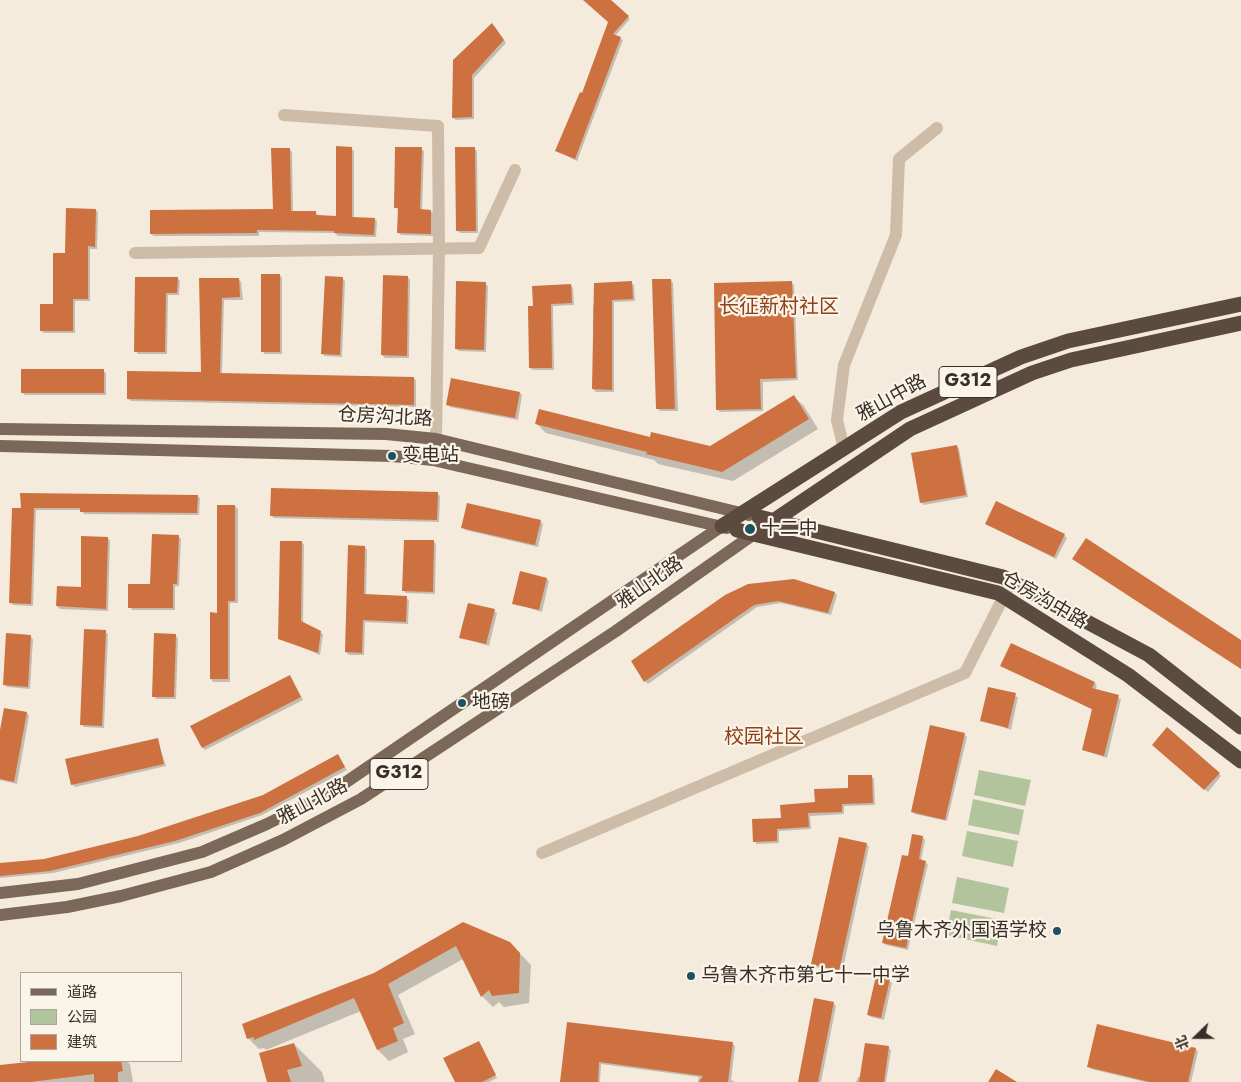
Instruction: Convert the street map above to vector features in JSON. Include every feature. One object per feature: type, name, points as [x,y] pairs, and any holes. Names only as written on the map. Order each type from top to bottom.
[{"type":"highway","name":"雅山中路","points":[[730,528],[743,513],[901,412],[1021,358],[1068,341],[1241,304]]},
{"type":"highway","name":"雅山中路","points":[[754,534],[766,519],[910,429],[1032,373],[1072,360],[1241,323]]},
{"type":"highway","name":"仓房沟中路","points":[[766,519],[1003,577],[1149,655],[1241,727]]},
{"type":"highway","name":"仓房沟中路","points":[[730,528],[1004,596],[1128,675],[1241,760]]},
{"type":"main road","name":"仓房沟北路","points":[[0,429],[386,434],[436,439],[766,519]]},
{"type":"main road","name":"仓房沟北路","points":[[0,446],[392,456],[433,460],[730,528]]},
{"type":"main road","name":"雅山北路","points":[[0,893],[78,884],[202,852],[266,824],[333,791],[730,528]]},
{"type":"main road","name":"雅山北路","points":[[0,915],[67,907],[185,879],[211,872],[283,840],[361,799],[616,631],[754,534]]},
{"type":"street","points":[[284,115],[438,126],[439,249],[436,439],[433,460]]},
{"type":"street","points":[[844,449],[837,420],[844,365],[896,235],[899,159],[937,128]]},
{"type":"street","points":[[135,253],[479,248],[515,170]]},
{"type":"street","points":[[542,853],[965,673],[1011,581]]},
{"type":"green space","points":[[979,770],[1031,780],[1025,806],[974,795]]},
{"type":"green space","points":[[973,799],[1024,810],[1019,835],[968,825]]},
{"type":"green space","points":[[967,831],[1018,841],[1013,867],[962,856]]},
{"type":"green space","points":[[957,877],[1009,888],[1004,913],[952,903]]},
{"type":"green space","points":[[951,910],[1002,920],[997,946],[946,935]]},
{"type":"building","points":[[583,0],[611,0],[629,16],[613,34],[621,37],[575,159],[555,151],[580,92],[582,93],[608,22]]},
{"type":"building","points":[[492,23],[504,40],[472,75],[472,117],[452,118],[453,60]]},
{"type":"building","points":[[336,146],[352,147],[352,217],[375,218],[374,235],[334,233],[334,231],[257,230],[257,233],[150,234],[150,210],[273,209],[271,148],[290,148],[291,211],[316,211],[316,215],[336,216]]},
{"type":"building","points":[[395,147],[422,147],[420,209],[431,210],[431,234],[397,233],[398,208],[394,208]]},
{"type":"building","points":[[455,147],[475,147],[476,231],[456,231]]},
{"type":"building","points":[[66,208],[96,209],[95,247],[88,246],[88,299],[73,299],[73,331],[40,331],[40,304],[53,304],[53,253],[65,253]]},
{"type":"building","points":[[261,274],[280,274],[280,352],[261,352]]},
{"type":"building","points":[[383,275],[408,276],[407,356],[381,355]]},
{"type":"building","points":[[325,276],[343,277],[340,355],[321,354]]},
{"type":"building","points":[[135,277],[178,277],[177,293],[166,293],[165,352],[134,352]]},
{"type":"building","points":[[199,278],[239,278],[240,297],[222,298],[220,373],[414,377],[414,405],[127,399],[127,371],[201,372]]},
{"type":"building","points":[[652,279],[671,279],[675,409],[656,409]]},
{"type":"building","points":[[456,281],[486,282],[484,350],[455,349]]},
{"type":"building","points":[[632,281],[633,299],[612,300],[612,390],[592,389],[594,283]]},
{"type":"building","points":[[792,281],[796,378],[760,379],[761,409],[716,410],[714,283]]},
{"type":"building","points":[[571,284],[572,303],[551,304],[552,368],[529,368],[528,306],[533,306],[532,286]]},
{"type":"building","points":[[21,369],[104,369],[104,393],[21,393]]},
{"type":"building","points":[[451,378],[520,392],[515,418],[446,405]]},
{"type":"building","points":[[794,395],[809,419],[722,472],[535,424],[539,409],[650,437],[651,432],[710,446]]},
{"type":"building","points":[[957,445],[966,495],[920,503],[911,453]]},
{"type":"building","points":[[271,488],[438,492],[437,520],[270,516]]},
{"type":"building","points":[[20,493],[198,495],[197,513],[80,512],[80,508],[34,508],[31,604],[9,603],[12,508],[21,508]]},
{"type":"building","points":[[996,501],[1065,534],[1054,557],[985,524]]},
{"type":"building","points":[[467,503],[541,520],[535,545],[461,528]]},
{"type":"building","points":[[217,505],[235,505],[235,601],[228,601],[228,679],[210,679],[210,612],[217,613]]},
{"type":"building","points":[[152,534],[179,535],[177,584],[173,584],[173,608],[128,608],[128,584],[150,584]]},
{"type":"building","points":[[81,536],[108,537],[106,609],[56,606],[57,586],[81,587]]},
{"type":"building","points":[[1086,538],[1241,640],[1241,669],[1072,559]]},
{"type":"building","points":[[404,540],[434,540],[433,592],[402,591]]},
{"type":"building","points":[[280,541],[302,541],[301,621],[321,631],[318,653],[278,639]]},
{"type":"building","points":[[348,545],[365,546],[364,594],[407,596],[406,622],[363,620],[362,653],[345,652]]},
{"type":"building","points":[[520,571],[547,578],[539,610],[512,604]]},
{"type":"building","points":[[794,579],[835,592],[828,613],[778,601],[754,605],[644,682],[631,661],[725,595],[748,584]]},
{"type":"building","points":[[468,603],[495,609],[486,644],[459,638]]},
{"type":"building","points":[[84,629],[106,630],[102,726],[80,725]]},
{"type":"building","points":[[6,633],[31,635],[28,687],[3,685]]},
{"type":"building","points":[[154,633],[176,634],[174,697],[152,697]]},
{"type":"building","points":[[1011,643],[1095,682],[1092,688],[1119,695],[1104,756],[1082,750],[1092,709],[1000,666]]},
{"type":"building","points":[[290,675],[301,697],[202,748],[190,726]]},
{"type":"building","points":[[988,687],[1016,693],[1008,728],[980,721]]},
{"type":"building","points":[[4,708],[27,712],[14,782],[0,779],[0,730]]},
{"type":"building","points":[[930,725],[965,733],[945,820],[911,812]]},
{"type":"building","points":[[1167,727],[1220,773],[1204,790],[1152,745]]},
{"type":"building","points":[[158,738],[164,764],[71,785],[65,759]]},
{"type":"building","points":[[338,754],[345,767],[260,813],[175,841],[50,871],[0,876],[0,863],[44,859],[138,836],[263,795]]},
{"type":"building","points":[[848,775],[872,775],[873,803],[842,804],[842,812],[808,813],[809,827],[777,829],[777,841],[753,842],[752,819],[781,818],[780,805],[815,802],[814,789],[848,788]]},
{"type":"building","points":[[912,834],[923,836],[919,859],[926,861],[906,948],[882,943],[902,855],[908,856]]},
{"type":"building","points":[[839,837],[867,843],[839,971],[811,964]]},
{"type":"building","points":[[463,922],[510,942],[520,953],[519,993],[492,996],[489,990],[481,997],[456,946],[388,984],[404,1023],[393,1028],[398,1041],[377,1050],[354,998],[254,1040],[254,1037],[247,1039],[242,1024],[374,973]]},
{"type":"building","points":[[876,976],[890,979],[881,1018],[867,1015]]},
{"type":"building","points":[[814,998],[834,1002],[818,1082],[798,1082]]},
{"type":"building","points":[[567,1022],[733,1042],[728,1082],[699,1082],[703,1076],[599,1062],[598,1082],[560,1082]]},
{"type":"building","points":[[1097,1024],[1196,1048],[1188,1082],[1150,1082],[1087,1067]]},
{"type":"building","points":[[479,1041],[496,1075],[482,1082],[455,1082],[443,1058]]},
{"type":"building","points":[[294,1043],[302,1066],[287,1070],[291,1082],[267,1082],[259,1053]]},
{"type":"building","points":[[865,1043],[889,1046],[884,1082],[859,1082]]},
{"type":"building","points":[[28,1062],[121,1062],[123,1071],[118,1072],[118,1082],[94,1082],[94,1074],[31,1082],[0,1082],[0,1065]]},
{"type":"building","points":[[996,1069],[1017,1082],[988,1082]]},
{"type":"place","name":"变电站","points":[[392,456]]},
{"type":"place","name":"十二中","points":[[750,529]]},
{"type":"place","name":"地磅","points":[[462,703]]},
{"type":"place","name":"乌鲁木齐外国语学校","points":[[1057,931]]},
{"type":"place","name":"乌鲁木齐市第七十一中学","points":[[691,976]]},
{"type":"district","name":"长征新村社区","points":[[779,308]]},
{"type":"district","name":"校园社区","points":[[764,738]]}]
